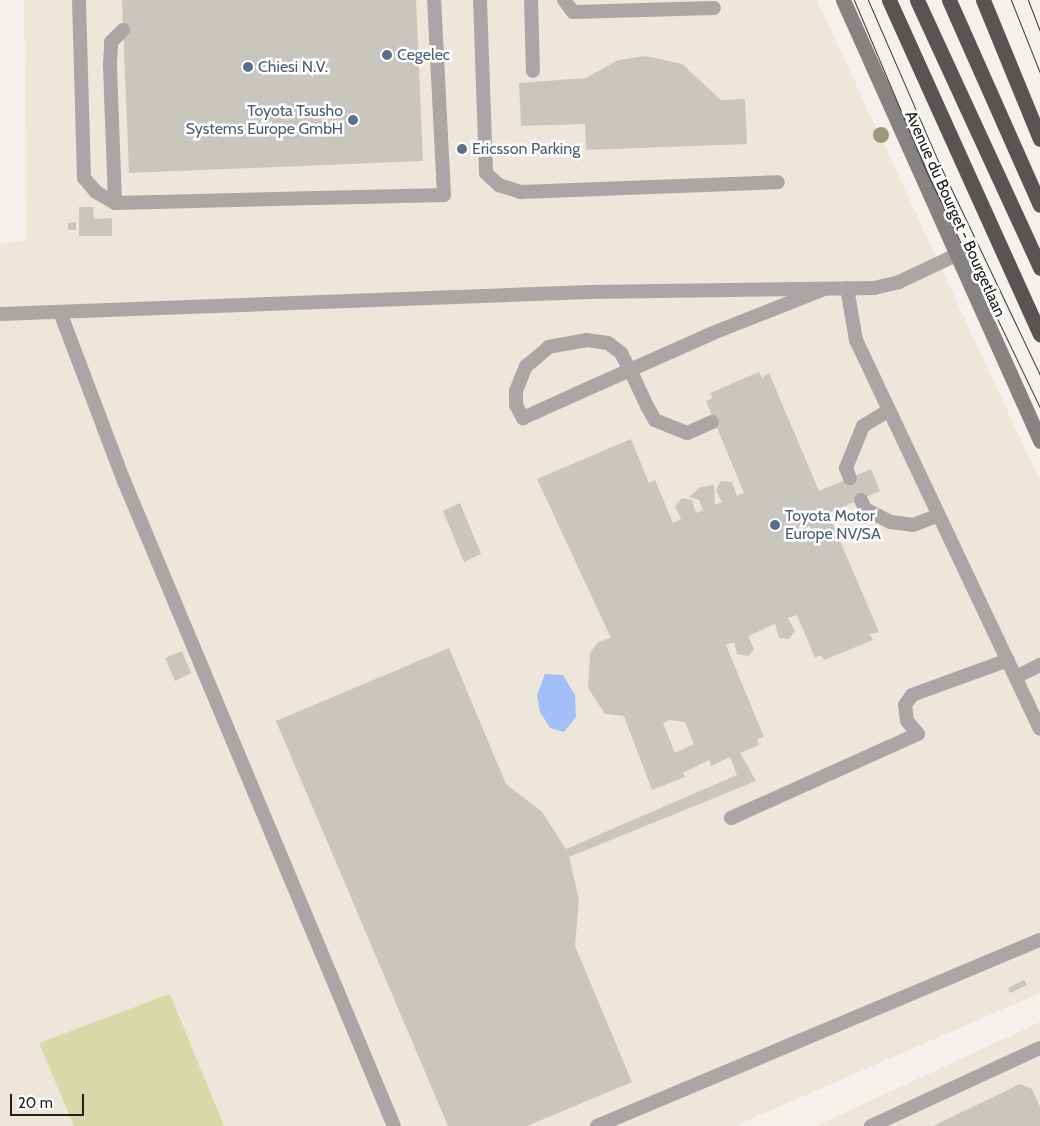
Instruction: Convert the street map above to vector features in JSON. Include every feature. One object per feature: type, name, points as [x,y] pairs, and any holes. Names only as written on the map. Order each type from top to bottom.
[{"type":"highway","points":[[889,0],[1040,334]]},
{"type":"highway","points":[[917,0],[1040,268]]},
{"type":"highway","points":[[949,0],[1040,205]]},
{"type":"highway","points":[[983,0],[1040,139]]},
{"type":"street","name":"Avenue du Bourget - Bourgetlaan","points":[[843,0],[954,256],[1040,441]]},
{"type":"lane","points":[[79,0],[84,178],[96,192],[115,203],[444,195],[434,0]]},
{"type":"lane","points":[[480,0],[486,173],[499,185],[521,192],[778,182]]},
{"type":"lane","points":[[532,0],[534,71]]},
{"type":"lane","points":[[564,0],[573,12],[714,8]]},
{"type":"lane","points":[[115,203],[110,64],[111,42],[124,30]]},
{"type":"lane","points":[[0,314],[832,286],[847,288],[899,282],[954,256]]},
{"type":"lane","points":[[712,422],[687,433],[655,420],[630,370],[621,353],[608,343],[587,340],[549,347],[526,366],[516,390],[516,405],[523,418],[630,370],[832,286]]},
{"type":"lane","points":[[847,288],[856,340],[1040,729]]},
{"type":"lane","points":[[60,312],[124,481],[394,1126]]},
{"type":"lane","points":[[850,478],[846,468],[863,426],[888,411]]},
{"type":"lane","points":[[861,500],[865,509],[890,522],[913,525],[938,516]]},
{"type":"lane","points":[[731,818],[918,734],[907,721],[905,705],[912,695],[1008,660]]},
{"type":"lane","points":[[1016,677],[1040,665]]},
{"type":"lane","points":[[597,1126],[1040,940]]},
{"type":"lane","points":[[871,1126],[1040,1048]]},
{"type":"shaded area","points":[[24,0],[817,0],[1040,481],[1040,993],[735,1126],[0,1126],[0,243],[27,241]]},
{"type":"shaded area","points":[[1040,1022],[1040,1126],[816,1126]]},
{"type":"green space","points":[[170,994],[224,1126],[74,1126],[39,1043]]},
{"type":"water","points":[[545,674],[563,675],[575,695],[576,717],[564,732],[550,728],[540,712],[537,695]]},
{"type":"building","points":[[122,0],[416,0],[423,161],[129,173]]},
{"type":"building","points":[[645,56],[682,64],[721,100],[745,99],[747,144],[586,150],[585,124],[521,126],[519,83],[586,78],[618,60]]},
{"type":"building","points":[[79,207],[93,207],[94,219],[112,218],[112,236],[79,236]]},
{"type":"building","points":[[76,222],[76,230],[68,230],[68,223]]},
{"type":"building","points":[[759,372],[762,378],[769,373],[819,491],[871,469],[880,491],[828,513],[879,632],[870,634],[873,640],[824,660],[821,655],[815,658],[797,615],[788,618],[795,631],[789,639],[779,638],[775,624],[748,636],[754,649],[749,656],[737,654],[734,642],[726,645],[764,737],[757,739],[759,745],[740,753],[756,781],[569,857],[579,900],[575,946],[632,1082],[527,1126],[448,1126],[276,721],[449,648],[506,784],[542,812],[566,849],[737,775],[730,757],[711,766],[709,760],[683,773],[685,777],[652,790],[624,716],[605,714],[588,688],[590,653],[598,642],[611,638],[537,479],[631,439],[649,483],[655,480],[673,523],[681,519],[675,506],[682,498],[692,500],[696,513],[703,510],[699,500],[689,497],[700,487],[714,485],[715,505],[722,502],[716,490],[721,481],[732,482],[737,496],[744,493],[706,401],[713,398],[710,393]],"holes":[[[670,720],[685,722],[694,744],[675,753],[663,723]]]},
{"type":"building","points":[[460,503],[481,554],[464,562],[443,511]]},
{"type":"building","points":[[182,651],[191,673],[175,681],[165,658]]},
{"type":"building","points":[[1024,980],[1027,985],[1010,993],[1008,988]]},
{"type":"building","points":[[1020,1084],[1032,1089],[1040,1107],[1040,1126],[933,1126]]},
{"type":"tram line","points":[[854,0],[928,175],[1040,408]]},
{"type":"tram line","points":[[868,0],[937,159],[1040,375]]},
{"type":"tram line","points":[[1011,0],[1040,73]]},
{"type":"tram line","points":[[1028,0],[1040,31]]},
{"type":"place","name":"Cegelec","points":[[387,55]]},
{"type":"place","name":"Chiesi N.V.","points":[[248,67]]},
{"type":"place","name":"Toyota Tsusho Systems Europe GmbH","points":[[353,120]]},
{"type":"place","name":"Ericsson Parking","points":[[462,149]]},
{"type":"place","name":"Toyota Motor Europe NV/SA","points":[[775,525]]}]
